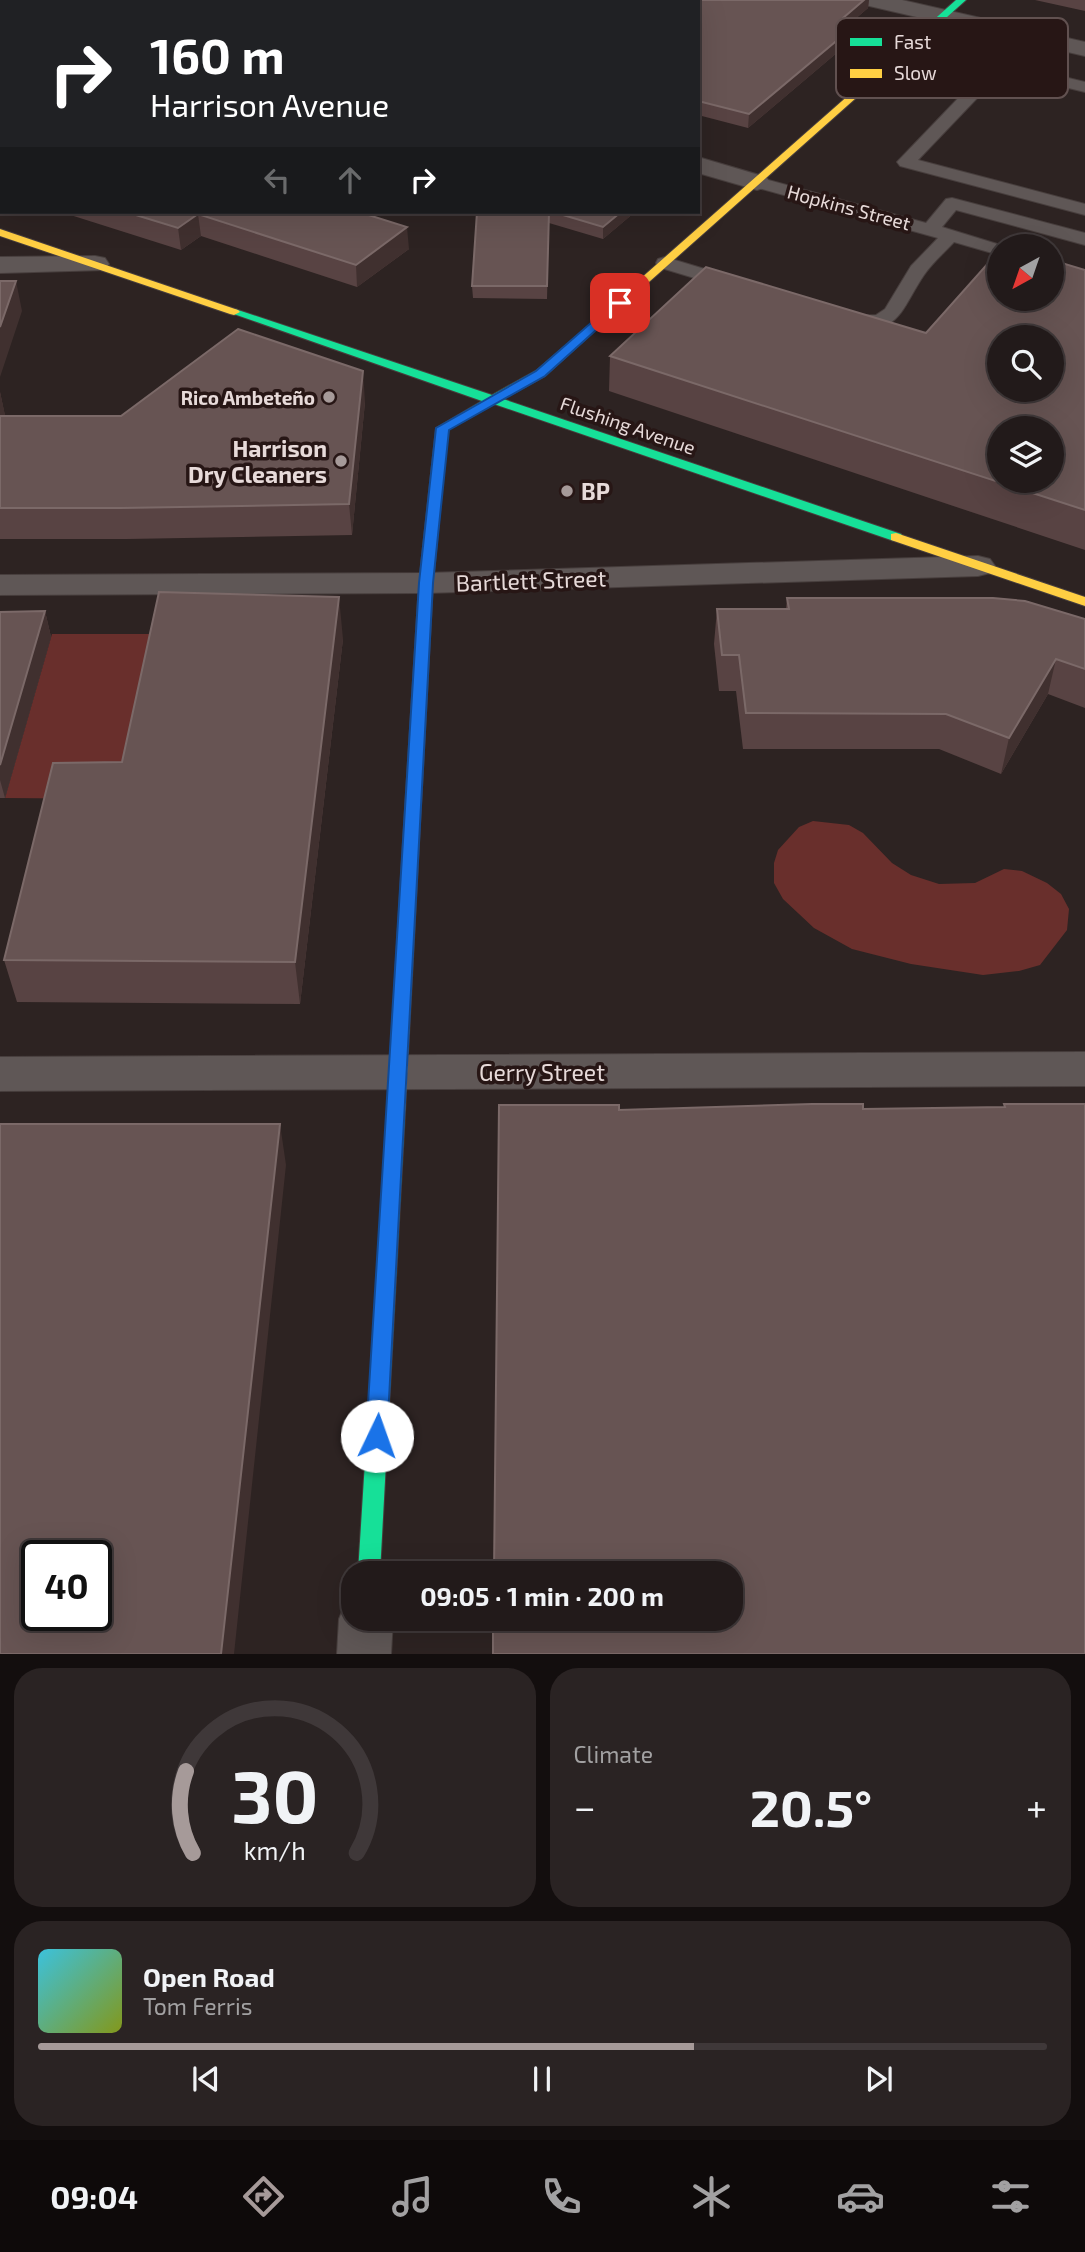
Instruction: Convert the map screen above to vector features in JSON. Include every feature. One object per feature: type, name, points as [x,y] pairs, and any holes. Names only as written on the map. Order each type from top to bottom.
[{"type":"street","points":[[873,0],[947,18]]},
{"type":"street","points":[[943,17],[961,0]]},
{"type":"street","points":[[370,1561],[426,583],[442,428],[541,373],[852,98]]},
{"type":"street","name":"Hopkins Street","points":[[700,166],[757,182]]},
{"type":"street","name":"Flushing Avenue","points":[[0,232],[1085,602]]},
{"type":"street","points":[[0,265],[95,264]]},
{"type":"street","name":"Bartlett Street","points":[[0,585],[426,583],[978,566]]},
{"type":"street","name":"Gerry Street","points":[[0,1074],[1085,1069]]},
{"type":"street","points":[[365,1654],[366,1631]]},
{"type":"lane","points":[[967,98],[906,162],[1085,209]]},
{"type":"lane","name":"Hopkins Street","points":[[757,182],[987,246]]},
{"type":"lane","points":[[930,230],[952,203],[1085,239]]},
{"type":"lane","points":[[838,316],[874,322],[884,321],[892,316],[915,275],[951,235]]},
{"type":"lane","points":[[665,262],[748,288]]},
{"type":"shaded area","points":[[52,634],[166,634],[130,799],[5,798]]},
{"type":"shaded area","points":[[813,821],[849,825],[863,833],[892,863],[911,875],[939,884],[975,883],[1004,869],[1022,871],[1047,883],[1061,894],[1069,909],[1067,930],[1040,965],[1019,971],[983,975],[911,964],[852,949],[814,928],[783,899],[774,883],[774,863],[778,850],[799,827]]},
{"type":"building","points":[[700,0],[864,0],[843,18],[836,18],[836,41],[749,114],[700,102]]},
{"type":"building","points":[[132,214],[198,214],[178,228]]},
{"type":"building","points":[[198,214],[365,214],[407,227],[356,265]]},
{"type":"building","points":[[477,214],[549,214],[547,286],[472,286]]},
{"type":"building","points":[[560,214],[619,214],[603,227]]},
{"type":"building","points":[[987,264],[987,312],[1064,312],[1064,264],[1085,270],[1085,510],[1033,493],[1064,493],[1064,416],[987,416],[987,478],[610,356],[706,267],[926,333]]},
{"type":"building","points":[[0,281],[16,281],[0,327]]},
{"type":"building","points":[[238,329],[363,371],[349,504],[0,508],[0,416],[121,416]]},
{"type":"building","points":[[159,592],[339,597],[295,962],[4,960],[53,763],[122,762]]},
{"type":"building","points":[[787,598],[993,598],[1025,601],[1085,619],[1085,669],[1056,659],[1009,738],[946,714],[746,713],[739,655],[722,655],[717,609],[789,609]]},
{"type":"building","points":[[45,611],[0,765],[0,612]]},
{"type":"building","points":[[812,1104],[863,1104],[863,1109],[1085,1104],[1085,1654],[493,1654],[493,1631],[743,1631],[743,1561],[494,1561],[499,1105],[619,1105],[619,1110]]},
{"type":"building","points":[[0,1124],[280,1124],[221,1654],[0,1654]]},
{"type":"traffic: fast","points":[[941,18],[961,0]]},
{"type":"traffic: fast","points":[[412,825],[426,583],[442,428],[541,373],[618,304]]},
{"type":"traffic: fast","points":[[234,312],[896,537]]},
{"type":"traffic: fast","points":[[370,1561],[396,1112]]},
{"type":"traffic: slow","points":[[618,304],[851,98]]},
{"type":"traffic: slow","points":[[0,232],[234,312]]},
{"type":"traffic: slow","points":[[896,537],[1085,602]]},
{"type":"traffic: slow","points":[[396,1112],[412,825]]},
{"type":"place","name":"Rico Ambeteño","points":[[329,397]]},
{"type":"place","name":"Harrison Dry Cleaners","points":[[341,461]]},
{"type":"place","name":"BP","points":[[567,491]]},
{"type":"route","points":[[377,1436],[426,583],[442,428],[541,373],[620,303]]}]
